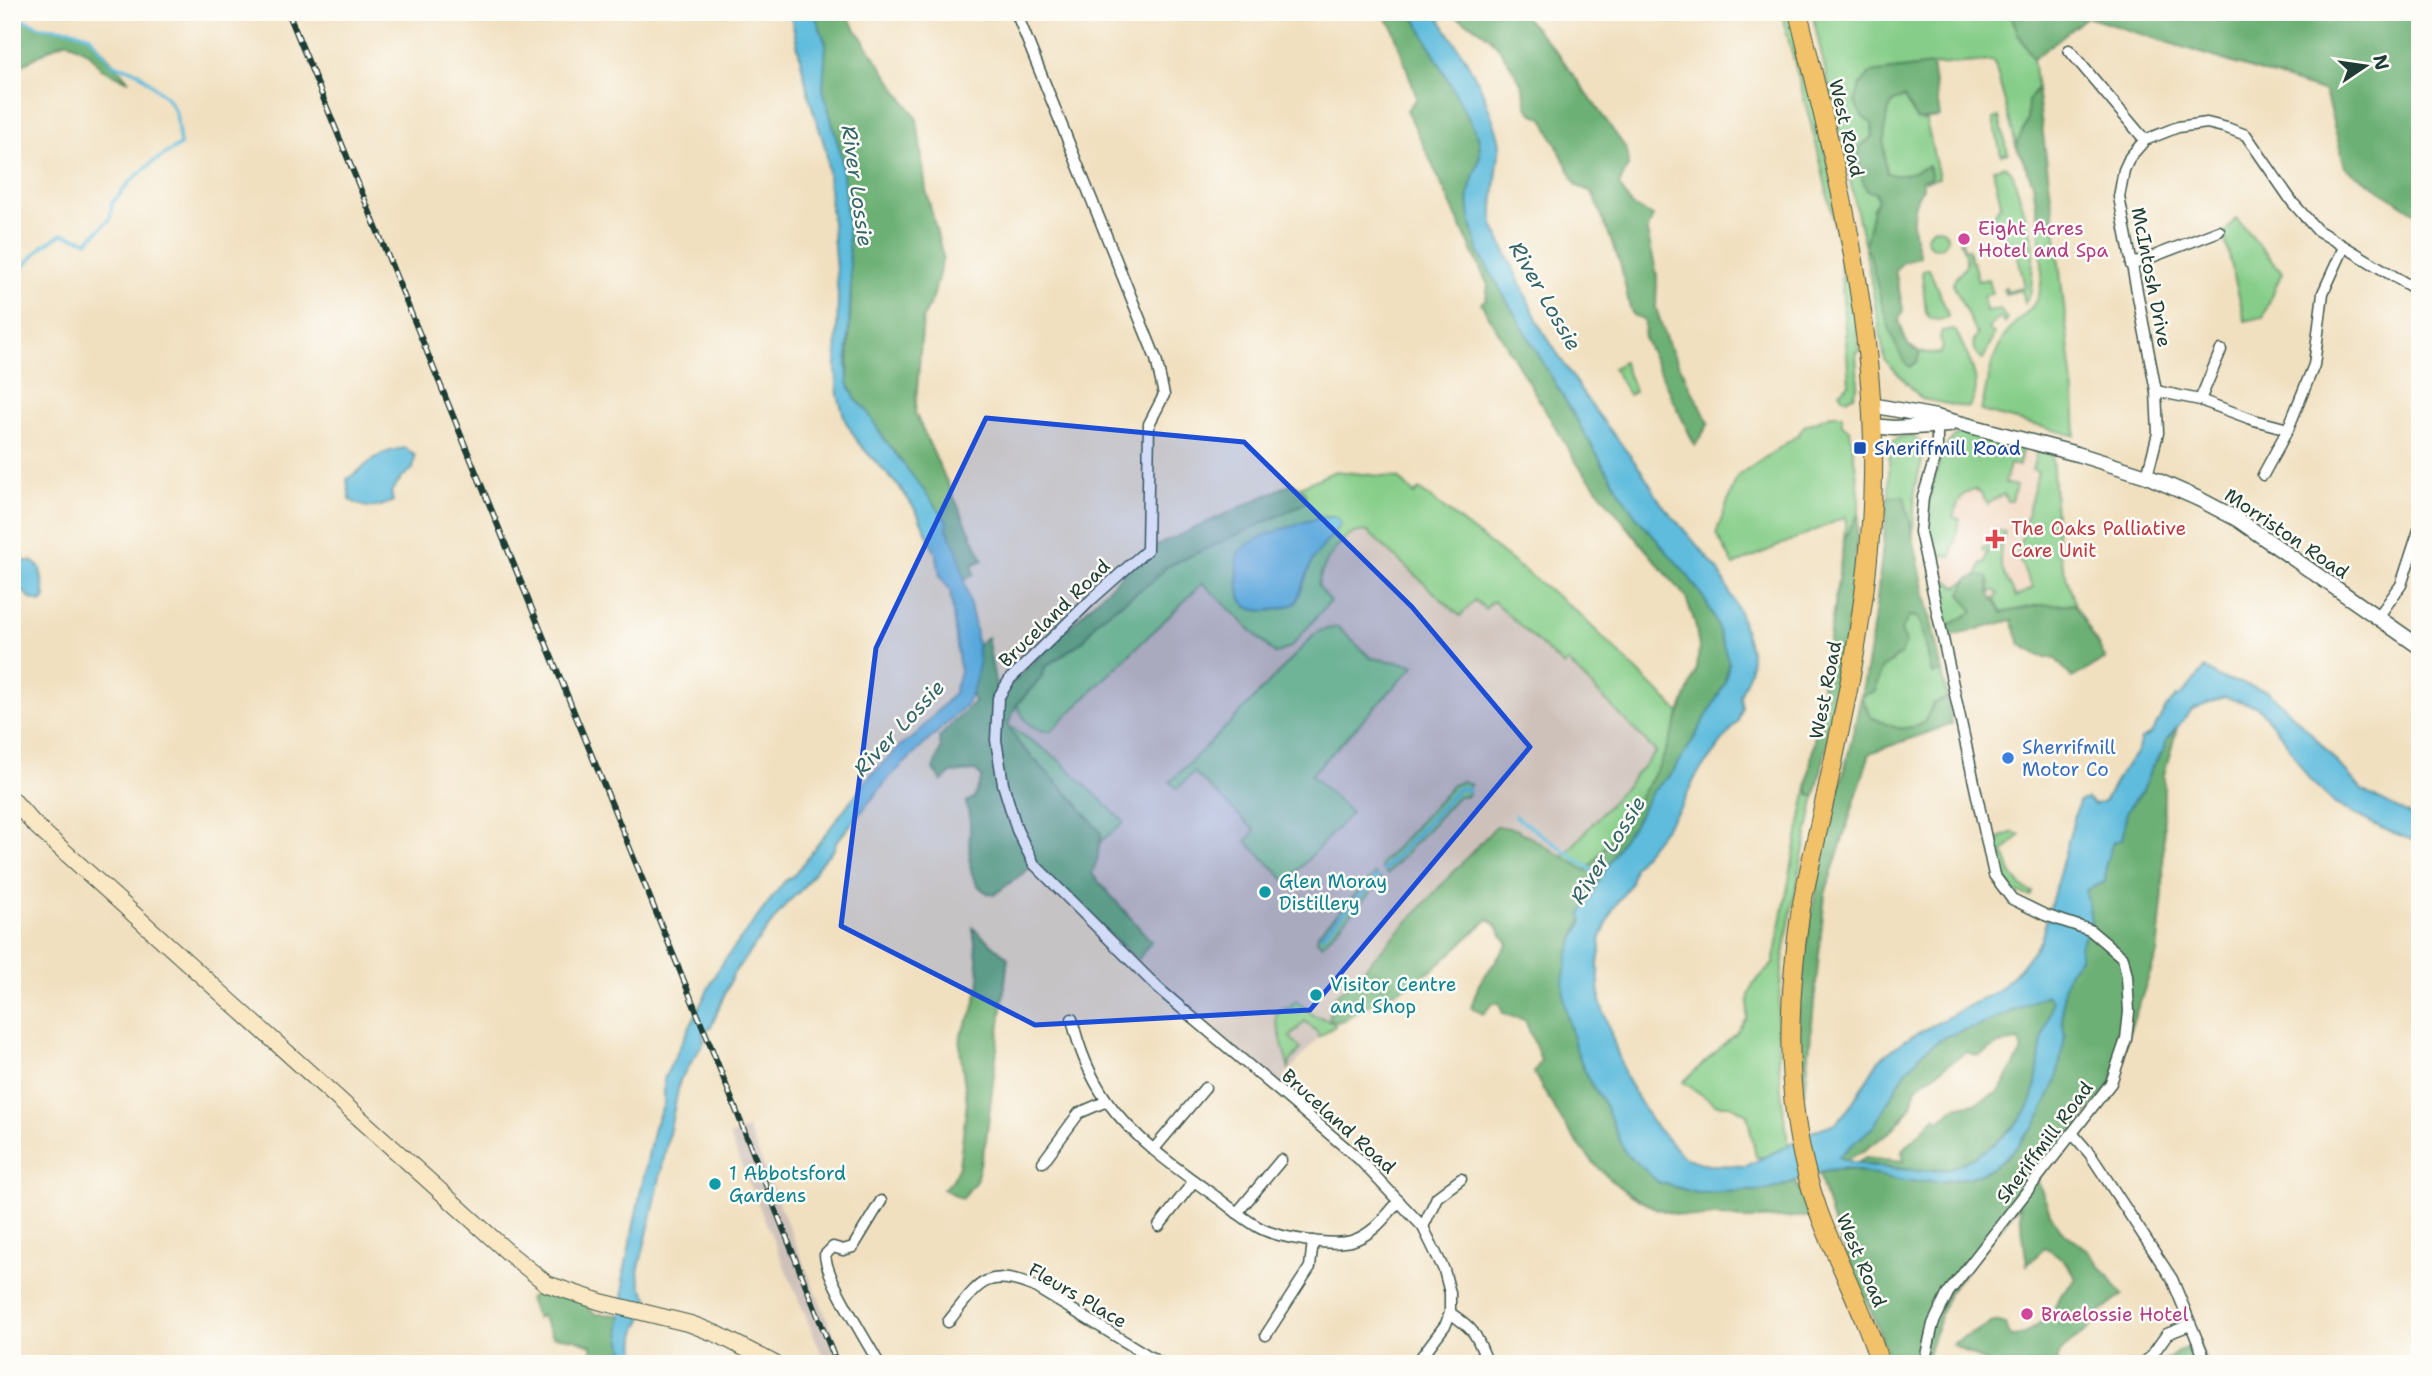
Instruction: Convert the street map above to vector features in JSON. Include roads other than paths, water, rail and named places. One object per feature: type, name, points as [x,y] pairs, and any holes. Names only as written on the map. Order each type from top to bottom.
[{"type":"highway","name":"West Road","points":[[1798,12],[1853,250],[1871,405],[1872,507],[1859,626],[1795,949],[1789,1033],[1791,1091],[1799,1146],[1809,1182],[1880,1364]]},
{"type":"main road","points":[[12,799],[34,824],[511,1255],[547,1284],[719,1335],[770,1363]]},
{"type":"street","name":"Bruceland Road","points":[[1016,12],[1156,359],[1164,395],[1149,424],[1147,550],[1092,598],[1010,679],[998,698],[996,740],[1003,784],[1017,830],[1034,864],[1159,989],[1359,1159],[1423,1227],[1444,1269],[1450,1293],[1450,1313]]},
{"type":"street","points":[[2068,50],[2145,140],[2178,127],[2207,123],[2246,135],[2293,204],[2317,230],[2420,292]]},
{"type":"street","name":"McIntosh Drive","points":[[2145,140],[2130,157],[2124,170],[2119,197],[2156,391],[2158,433],[2147,476]]},
{"type":"street","points":[[2131,265],[2219,231]]},
{"type":"street","points":[[2263,475],[2288,429],[2314,365],[2323,293],[2344,247]]},
{"type":"street","points":[[2200,400],[2221,351]]},
{"type":"street","points":[[2156,391],[2200,400],[2288,429]]},
{"type":"street","name":"Morriston Road","points":[[1871,405],[2077,454],[2147,476],[2236,519],[2420,647]]},
{"type":"street","name":"Morriston Road","points":[[1872,426],[1894,428],[1937,421]]},
{"type":"street","name":"Sheriffmill Road","points":[[1924,1364],[1933,1324],[1948,1293],[2111,1083],[2128,1026],[2127,976],[2123,958],[2090,930],[2045,915],[2012,899],[1994,875],[1920,532],[1923,497],[1937,452],[1937,421]]},
{"type":"street","points":[[2378,617],[2401,585],[2420,527]]},
{"type":"street","points":[[1072,1019],[1080,1053],[1107,1101],[1131,1129],[1194,1181],[1259,1228],[1279,1235],[1313,1241],[1350,1241],[1372,1232],[1399,1201]]},
{"type":"street","points":[[1154,1149],[1205,1088]]},
{"type":"street","points":[[1043,1162],[1079,1113],[1107,1101]]},
{"type":"street","points":[[2072,1133],[2090,1154],[2156,1251],[2172,1279],[2207,1364]]},
{"type":"street","points":[[1237,1213],[1282,1160]]},
{"type":"street","points":[[1423,1227],[1437,1197],[1461,1179]]},
{"type":"street","points":[[1159,1226],[1194,1181]]},
{"type":"street","points":[[879,1364],[825,1264],[825,1255],[833,1247],[843,1250],[853,1247],[881,1201]]},
{"type":"street","points":[[1266,1335],[1310,1267],[1313,1241]]},
{"type":"street","name":"Fleurs Place","points":[[948,1321],[978,1285],[994,1277],[1011,1278],[1033,1286],[1162,1364]]},
{"type":"street","points":[[1416,1364],[1446,1324],[1450,1313],[1479,1337],[1488,1364]]},
{"type":"street","points":[[2141,1364],[2150,1358],[2166,1334],[2190,1325]]},
{"type":"water","points":[[790,12],[814,12],[826,44],[823,89],[841,156],[846,205],[851,284],[848,383],[856,400],[866,409],[882,436],[948,522],[947,529],[958,553],[975,627],[979,665],[967,704],[891,776],[837,841],[834,849],[802,889],[787,903],[733,974],[711,1027],[703,1032],[704,1042],[680,1080],[638,1272],[641,1286],[650,1301],[636,1332],[635,1364],[623,1364],[624,1349],[620,1330],[623,1278],[654,1127],[664,1104],[664,1079],[718,969],[869,777],[901,745],[914,737],[954,693],[960,671],[950,590],[940,577],[937,556],[917,512],[901,489],[859,444],[845,420],[838,395],[838,295],[826,150],[809,97]]},
{"type":"water","points":[[1412,12],[1435,12],[1482,90],[1500,144],[1493,225],[1541,328],[1588,401],[1641,470],[1661,503],[1719,571],[1740,614],[1751,653],[1750,671],[1740,696],[1742,708],[1738,721],[1696,776],[1681,807],[1634,867],[1631,883],[1613,909],[1600,940],[1600,1001],[1626,1078],[1652,1122],[1683,1157],[1708,1165],[1746,1166],[1813,1131],[1836,1123],[1849,1108],[1879,1060],[1903,1041],[1997,991],[2016,973],[2041,940],[2079,801],[2087,799],[2094,805],[2104,802],[2121,772],[2137,752],[2141,739],[2151,734],[2166,708],[2176,697],[2182,695],[2205,668],[2218,677],[2268,691],[2310,732],[2363,791],[2420,820],[2420,843],[2381,828],[2335,804],[2309,779],[2283,737],[2257,706],[2224,697],[2192,710],[2166,740],[2165,748],[2151,768],[2143,790],[2127,810],[2122,840],[2113,842],[2106,863],[2105,882],[2086,890],[2091,921],[2080,947],[2080,958],[2068,973],[2064,985],[2062,1020],[2065,1036],[2056,1082],[2034,1128],[2023,1137],[2016,1148],[1994,1167],[1971,1177],[1937,1182],[1903,1181],[1846,1168],[1828,1170],[1769,1190],[1697,1193],[1658,1182],[1624,1151],[1605,1105],[1588,1079],[1575,1046],[1565,1006],[1563,980],[1570,949],[1583,921],[1581,914],[1652,792],[1672,773],[1692,742],[1724,685],[1729,663],[1707,603],[1689,577],[1635,515],[1479,253],[1469,205],[1470,189],[1479,158],[1478,136]],"holes":[[[2046,995],[2052,1000],[2041,1044],[2032,1100],[2018,1122],[1997,1142],[1961,1164],[1940,1170],[1861,1164],[1838,1157],[1874,1126],[1906,1071],[1924,1051],[1946,1036],[1984,1024]]]},
{"type":"water","points":[[406,448],[415,456],[413,469],[402,477],[391,492],[393,501],[371,507],[361,506],[350,500],[347,479],[380,455]]},
{"type":"water","points":[[1326,517],[1337,517],[1341,524],[1313,559],[1296,603],[1266,611],[1251,609],[1245,605],[1239,589],[1238,553],[1267,535]]},
{"type":"water","points":[[12,559],[33,562],[40,568],[45,598],[41,602],[31,599],[22,590],[12,590]]},
{"type":"waterway","points":[[12,15],[41,27],[69,29],[90,36],[111,63],[138,72],[167,98],[176,113],[180,145],[153,162],[132,180],[112,203],[110,219],[88,241],[62,234],[43,246],[22,268],[12,272]]},
{"type":"waterway","points":[[1384,870],[1457,790],[1469,790]]},
{"type":"waterway","name":"River Lossie","points":[[1515,816],[1602,877]]},
{"type":"waterway","points":[[1322,935],[1378,877]]},
{"type":"railway","points":[[288,12],[711,1047],[837,1364]]},
{"type":"place","name":"Eight Acres Hotel and Spa","points":[[1964,239]]},
{"type":"place","name":"Sheriffmill Road","points":[[1860,448]]},
{"type":"place","name":"The Oaks Palliative Care Unit","points":[[1995,539]]},
{"type":"place","name":"Sherrifmill Motor Co","points":[[2008,758]]},
{"type":"place","name":"Glen Moray Distillery","points":[[1265,892]]},
{"type":"place","name":"Visitor Centre and Shop","points":[[1316,995]]},
{"type":"place","name":"1 Abbotsford Gardens","points":[[715,1184]]},
{"type":"place","name":"Braelossie Hotel","points":[[2027,1314]]}]
